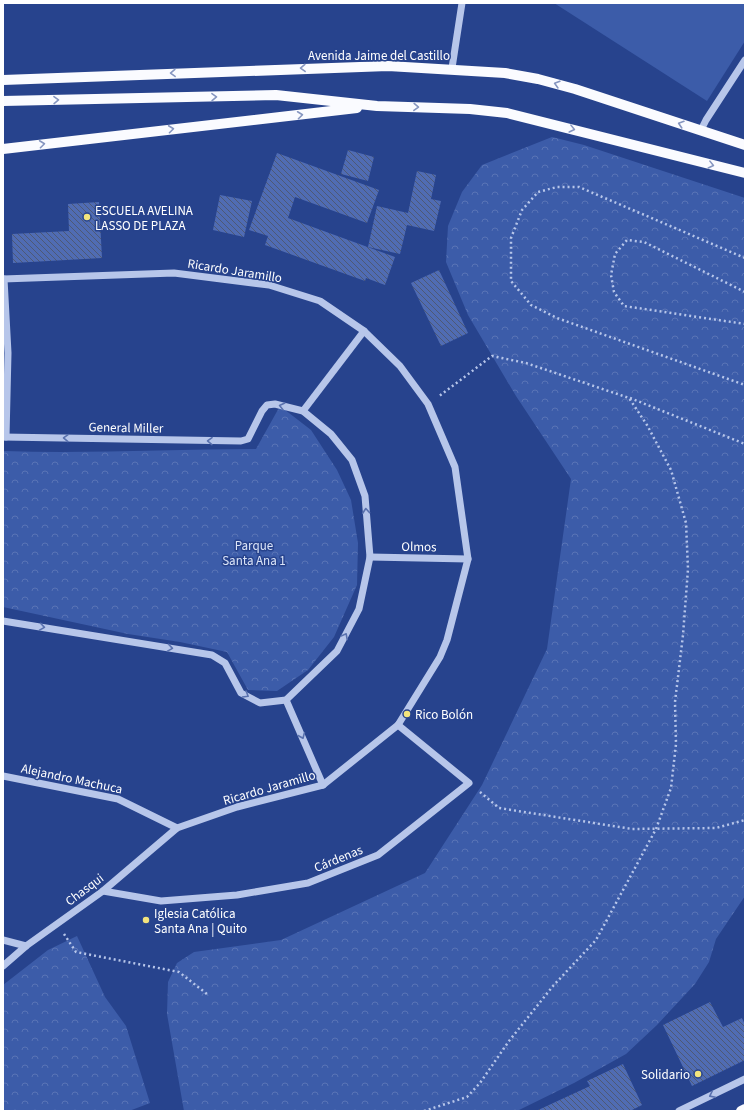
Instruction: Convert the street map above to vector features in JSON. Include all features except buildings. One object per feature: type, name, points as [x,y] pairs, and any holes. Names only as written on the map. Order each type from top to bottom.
[{"type":"main road","name":"Avenida Jaime del Castillo","points":[[3,80],[388,66],[452,68],[505,72],[538,79],[745,145]]},
{"type":"main road","points":[[3,101],[276,96],[377,106],[470,109],[507,113],[745,173]]},
{"type":"main road","points":[[3,149],[377,106]]},
{"type":"main road","points":[[741,1111],[745,1109]]},
{"type":"street","points":[[452,68],[462,3]]},
{"type":"street","points":[[701,130],[745,60]]},
{"type":"street","name":"Ricardo Jaramillo","points":[[4,279],[174,273],[269,285],[320,301],[364,331],[400,366],[428,404],[455,467],[468,559],[447,640],[440,657],[398,725],[323,785],[237,807],[177,828]]},
{"type":"street","points":[[4,279],[8,353],[5,437]]},
{"type":"street","points":[[3,621],[212,655],[225,663],[241,693],[260,703],[286,700],[337,651],[360,609],[370,557],[365,496],[352,460],[331,434],[303,411],[364,331]]},
{"type":"street","name":"General Miller","points":[[5,437],[241,441],[248,438],[262,411],[267,405],[275,404],[303,411]]},
{"type":"street","name":"Olmos","points":[[370,557],[468,559]]},
{"type":"street","points":[[286,700],[323,785]]},
{"type":"street","points":[[398,725],[468,783]]},
{"type":"street","name":"Alejandro Machuca","points":[[3,776],[118,799],[177,828]]},
{"type":"street","name":"Cárdenas","points":[[103,891],[161,901],[238,895],[308,883],[378,855],[468,783]]},
{"type":"street","name":"Chasqui","points":[[3,966],[26,946],[103,891],[177,828]]},
{"type":"street","points":[[3,940],[26,946]]},
{"type":"street","points":[[679,1111],[745,1079]]},
{"type":"path","points":[[745,258],[579,187],[557,187],[538,192],[522,210],[511,238],[511,281],[532,305],[557,318],[745,385]]},
{"type":"path","points":[[745,292],[644,242],[627,240],[614,254],[611,275],[614,292],[624,306],[745,324]]},
{"type":"path","points":[[428,404],[492,356],[526,362],[630,398],[745,444]]},
{"type":"path","points":[[424,1111],[467,1097],[480,1083],[510,1041],[553,986],[596,940],[656,829],[671,788],[676,744],[675,702],[684,635],[688,569],[686,523],[671,470],[647,425],[630,398]]},
{"type":"path","points":[[468,783],[499,808],[632,829],[716,828],[745,820]]},
{"type":"path","points":[[57,924],[76,952],[179,972],[206,994]]},
{"type":"green space","points":[[554,3],[745,3],[745,41],[707,101]]},
{"type":"green space","points":[[552,137],[584,145],[745,198],[745,896],[716,939],[709,962],[695,984],[657,1025],[626,1054],[574,1083],[517,1111],[184,1111],[167,1014],[168,982],[177,963],[194,952],[281,940],[425,873],[482,785],[547,649],[571,479],[516,396],[468,315],[446,262],[448,226],[462,192],[482,165]]},
{"type":"green space","name":"Parque Santa Ana 1","points":[[280,406],[311,430],[337,470],[351,500],[358,543],[357,585],[334,637],[308,670],[277,691],[248,690],[227,652],[180,642],[128,634],[3,607],[3,451],[66,452],[256,449]]},
{"type":"green space","points":[[77,936],[105,997],[126,1026],[150,1103],[129,1111],[3,1111],[3,985],[48,950]]},
{"type":"place","name":"ESCUELA AVELINA LASSO DE PLAZA","points":[[87,217]]},
{"type":"place","name":"Rico Bolón","points":[[407,714]]},
{"type":"place","name":"Iglesia Católica Santa Ana | Quito","points":[[146,920]]},
{"type":"place","name":"Solidario","points":[[698,1074]]}]
